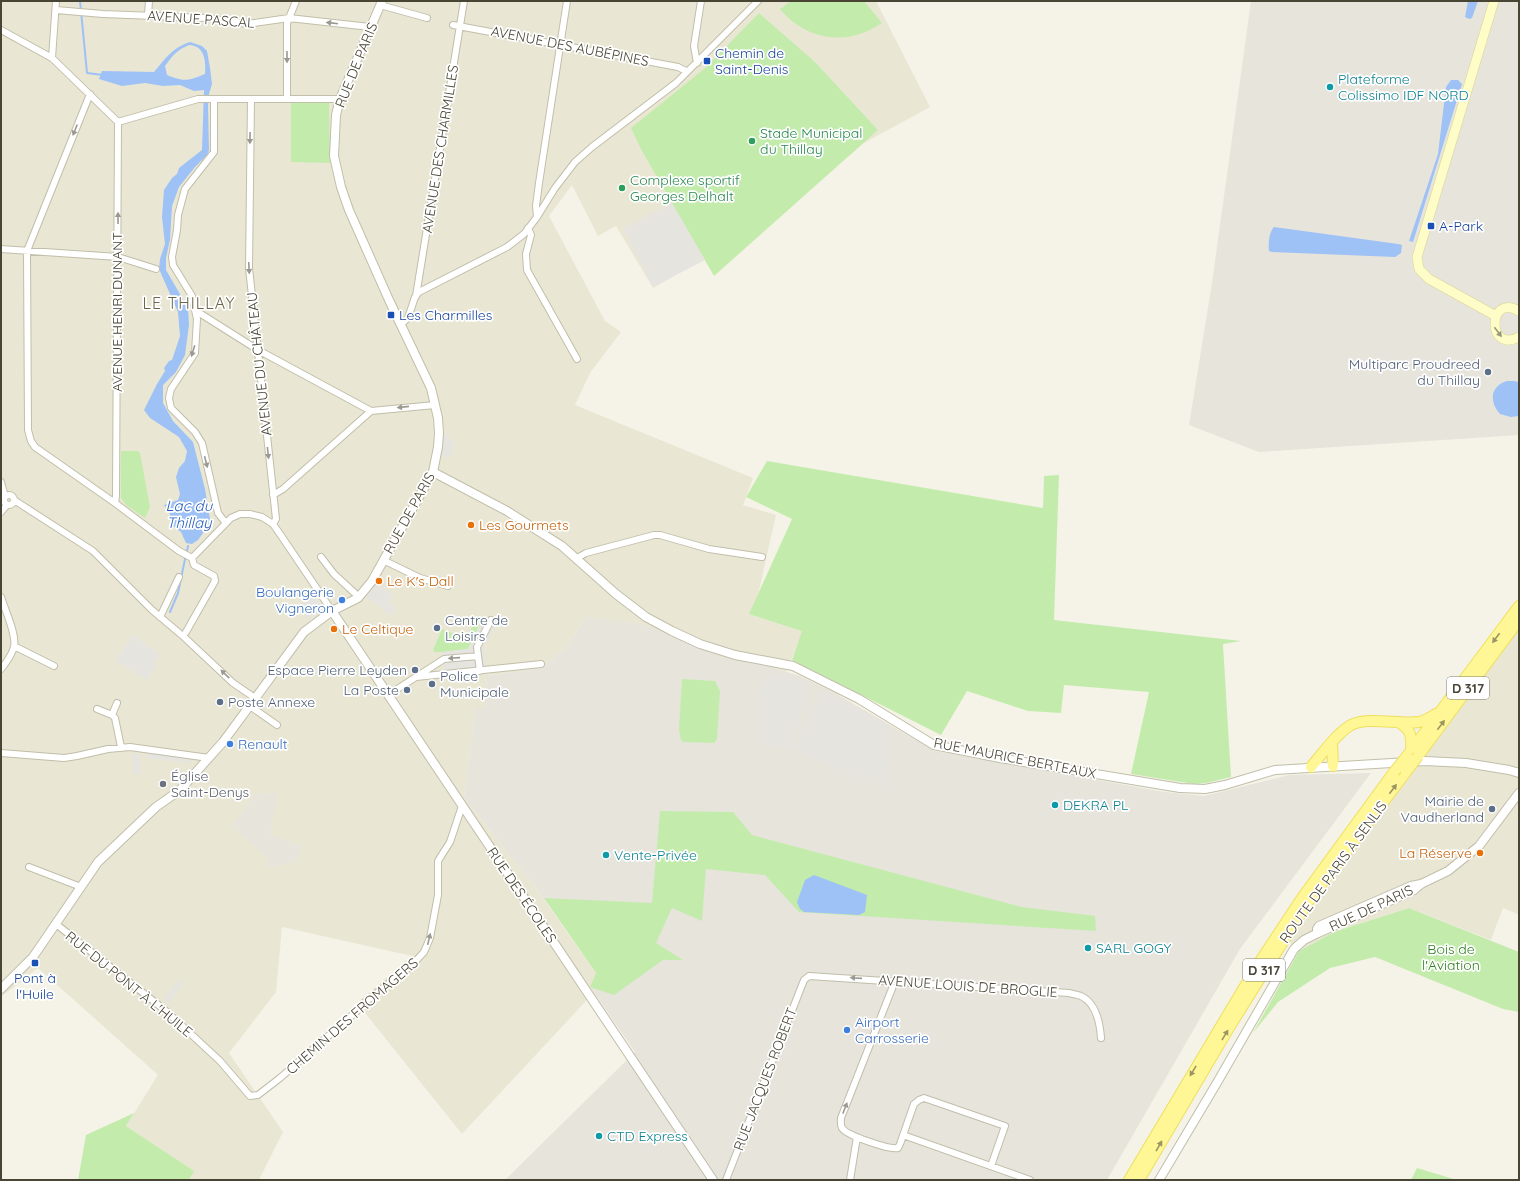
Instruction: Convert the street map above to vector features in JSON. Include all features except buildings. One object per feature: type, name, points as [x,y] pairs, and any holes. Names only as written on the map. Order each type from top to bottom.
[{"type":"main road","points":[[1494,1],[1417,257],[1418,269],[1429,279],[1496,316]]},
{"type":"main road","points":[[1519,311],[1508,308],[1500,311],[1496,316],[1494,328],[1498,335],[1508,340],[1519,337]]},
{"type":"main road","name":"D 317","points":[[1415,755],[1439,712],[1519,606]]},
{"type":"main road","name":"D 317","points":[[1415,755],[1519,620]]},
{"type":"main road","points":[[1311,767],[1332,742],[1350,725],[1375,721],[1420,722],[1439,712]]},
{"type":"main road","points":[[1398,722],[1406,726],[1409,731],[1415,755]]},
{"type":"main road","points":[[1332,742],[1333,766]]},
{"type":"main road","name":"ROUTE DE PARIS À SENLIS","points":[[1129,1180],[1261,960],[1341,843],[1394,772],[1415,755]]},
{"type":"main road","name":"ROUTE DE PARIS À SENLIS","points":[[1139,1180],[1234,1019],[1308,902],[1406,772],[1415,755]]},
{"type":"street","points":[[52,58],[56,1]]},
{"type":"street","points":[[148,15],[149,1]]},
{"type":"street","points":[[287,99],[287,23],[296,1]]},
{"type":"street","name":"AVENUE DES CHARMILLES","points":[[415,297],[456,25],[464,1]]},
{"type":"street","points":[[537,217],[536,206],[539,183],[567,1]]},
{"type":"street","points":[[697,63],[694,46],[701,1]]},
{"type":"street","points":[[400,324],[408,318],[415,297],[423,289],[507,247],[524,234],[537,217],[555,188],[575,162],[592,147],[676,83],[686,71],[697,63],[758,1]]},
{"type":"street","points":[[381,3],[427,18]]},
{"type":"street","name":"RUE DE PARIS","points":[[1,989],[28,964],[98,862],[156,807],[180,790],[223,742],[304,632],[332,611],[359,598],[372,581],[433,472],[439,433],[435,404],[430,388],[352,217],[341,187],[334,156],[336,115],[340,99],[381,3]]},
{"type":"street","name":"AVENUE PASCAL","points":[[56,10],[214,19],[246,24],[289,18],[370,27]]},
{"type":"street","name":"AVENUE DES AUBÉPINES","points":[[456,25],[678,67],[686,71]]},
{"type":"street","points":[[1,30],[52,58],[118,122],[202,98],[340,99]]},
{"type":"street","points":[[90,94],[27,251],[28,430],[31,441],[35,447],[115,503],[179,551],[192,558],[194,564],[214,576],[215,581],[186,632]]},
{"type":"street","points":[[212,99],[214,152],[185,189],[178,215],[172,257],[175,270],[192,296],[197,313],[194,353],[171,390],[169,398],[171,408],[195,432],[202,443],[218,513],[225,522]]},
{"type":"street","name":"AVENUE DU CHÂTEAU","points":[[251,99],[249,268],[276,519],[273,524]]},
{"type":"street","name":"AVENUE HENRI DUNANT","points":[[115,503],[118,122]]},
{"type":"street","points":[[528,228],[531,235],[526,254],[527,270],[578,359]]},
{"type":"street","points":[[1,249],[118,257],[156,269]]},
{"type":"street","points":[[197,313],[201,314],[258,350],[371,411],[435,404]]},
{"type":"street","points":[[273,495],[283,489],[371,411]]},
{"type":"street","name":"RUE MAURICE BERTEAUX","points":[[433,472],[506,511],[562,546],[616,594],[646,617],[700,644],[735,655],[793,666],[859,700],[934,745],[1000,758],[1186,788],[1204,789],[1224,785],[1275,770],[1379,764],[1415,755],[1509,770],[1519,773]]},
{"type":"street","points":[[1,482],[5,497],[4,500],[7,505]]},
{"type":"street","points":[[5,497],[9,495],[13,497],[14,500],[93,551],[160,617],[233,682],[255,698]]},
{"type":"street","points":[[1,512],[7,505],[12,505],[14,500]]},
{"type":"street","points":[[192,558],[225,522],[231,518],[240,514],[250,514],[262,517],[273,524],[332,611]]},
{"type":"street","points":[[577,558],[586,554],[654,535],[660,535],[710,549],[762,557]]},
{"type":"street","points":[[321,557],[334,574],[359,598]]},
{"type":"street","points":[[383,560],[420,578],[448,586]]},
{"type":"street","points":[[160,617],[179,577]]},
{"type":"street","points":[[1,597],[13,633],[14,646],[1,669]]},
{"type":"street","name":"RUE DES ÉCOLES","points":[[332,611],[713,1180]]},
{"type":"street","points":[[480,671],[477,647],[491,620]]},
{"type":"street","points":[[14,646],[54,666]]},
{"type":"street","points":[[388,695],[444,659],[478,656]]},
{"type":"street","points":[[416,677],[541,664]]},
{"type":"street","points":[[112,715],[117,702]]},
{"type":"street","points":[[250,706],[277,725]]},
{"type":"street","points":[[97,708],[115,718],[121,747]]},
{"type":"street","points":[[1,753],[64,758],[121,747],[130,747],[209,758]]},
{"type":"street","name":"RUE DE PARIS","points":[[1159,1180],[1294,949],[1304,940],[1318,933],[1317,929],[1319,926],[1411,886],[1421,884],[1448,871],[1479,846],[1519,793]]},
{"type":"street","name":"CHEMIN DES FROMAGERS","points":[[250,1096],[258,1095],[280,1078],[357,1011],[363,1004],[412,965],[424,952],[430,938],[438,896],[438,860],[450,842],[462,806]]},
{"type":"street","points":[[29,867],[81,887]]},
{"type":"street","name":"RUE DU PONT À L'HUILE","points":[[56,924],[166,1011],[220,1061],[250,1096]]},
{"type":"street","name":"AVENUE LOUIS DE BROGLIE","points":[[806,978],[812,975],[1069,993],[1082,997],[1092,1006],[1100,1024],[1100,1038]]},
{"type":"street","name":"RUE JACQUES ROBERT","points":[[726,1180],[806,978]]},
{"type":"street","points":[[895,981],[841,1118],[840,1124],[842,1128],[847,1133],[857,1137],[894,1149],[898,1148],[914,1104],[924,1098],[1005,1126],[990,1166]]},
{"type":"street","points":[[903,1135],[1030,1180]]},
{"type":"street","points":[[850,1180],[857,1137]]},
{"type":"shaded area","points":[[1,1],[876,1],[930,107],[864,143],[712,272],[705,258],[653,288],[616,226],[598,236],[572,185],[549,216],[605,321],[621,332],[590,373],[575,405],[753,478],[743,505],[776,515],[754,613],[805,626],[786,672],[586,617],[565,648],[541,668],[487,676],[484,708],[475,708],[464,798],[530,880],[596,973],[586,1001],[462,1134],[357,1003],[412,956],[282,927],[276,992],[229,1053],[283,1132],[259,1180],[189,1180],[193,1171],[126,1126],[158,1075],[38,968],[1,997]]},
{"type":"shaded area","points":[[1251,1],[1519,1],[1519,435],[1259,452],[1189,425],[1212,283]]},
{"type":"shaded area","points":[[672,203],[705,260],[653,287],[623,228]]},
{"type":"shaded area","points":[[442,434],[449,434],[449,439],[454,440],[450,458],[440,456]]},
{"type":"shaded area","points":[[374,583],[392,593],[389,604],[396,607],[392,616],[364,595]]},
{"type":"shaded area","points":[[314,595],[323,609],[307,619],[300,604]]},
{"type":"shaded area","points":[[586,617],[642,624],[697,645],[800,676],[835,693],[935,751],[1165,792],[1204,796],[1289,775],[1371,773],[1240,949],[1107,1180],[505,1180],[635,1052],[590,987],[596,973],[589,961],[530,880],[464,798],[475,708],[484,708],[487,676],[541,668],[565,648]]},
{"type":"shaded area","points":[[482,620],[496,627],[484,646],[486,668],[444,671],[442,652],[468,649]]},
{"type":"shaded area","points":[[1519,630],[1519,915],[1503,908],[1491,940],[1409,908],[1334,932],[1299,951],[1290,942],[1429,744]]},
{"type":"shaded area","points":[[133,635],[160,654],[154,662],[157,665],[147,680],[115,661]]},
{"type":"shaded area","points":[[774,673],[804,680],[803,685],[808,686],[791,748],[760,743],[756,735],[755,719],[758,706],[757,701],[761,686],[764,685]]},
{"type":"shaded area","points":[[824,691],[890,726],[887,789],[793,749]]},
{"type":"shaded area","points":[[147,753],[191,758],[190,763],[147,758]]},
{"type":"shaded area","points":[[133,754],[141,755],[140,775],[133,774]]},
{"type":"shaded area","points":[[255,792],[268,795],[272,792],[277,793],[270,835],[302,845],[297,861],[267,868],[269,859],[231,826],[247,807]]},
{"type":"shaded area","points":[[179,979],[184,983],[169,1002],[164,999]]},
{"type":"green space","points":[[791,1],[864,1],[882,23],[853,36],[830,37],[818,35],[797,25],[780,9]]},
{"type":"green space","name":"Stade Municipal du Thillay","points":[[759,13],[815,62],[878,130],[714,276],[642,151],[631,128],[704,69]]},
{"type":"green space","points":[[291,103],[329,103],[330,163],[291,162]]},
{"type":"green space","points":[[121,451],[138,451],[140,453],[150,507],[145,518],[126,505],[121,498]]},
{"type":"green space","points":[[767,461],[1043,508],[1044,476],[1059,475],[1054,620],[1241,641],[1223,644],[1231,777],[1206,783],[1194,784],[1131,774],[1149,692],[1064,685],[1061,713],[1028,711],[967,691],[941,735],[792,660],[802,631],[749,614],[792,519],[746,497]]},
{"type":"green space","points":[[476,617],[482,620],[468,649],[442,652],[435,652],[433,650],[442,629],[467,639]]},
{"type":"green space","points":[[682,679],[715,681],[720,691],[717,739],[714,743],[683,742],[681,740],[679,730]]},
{"type":"green space","points":[[660,811],[733,812],[752,835],[1022,907],[1095,916],[1096,931],[799,912],[765,875],[706,869],[702,921],[672,908],[656,943],[683,960],[663,960],[614,995],[590,987],[596,973],[544,898],[652,903]]},
{"type":"green space","name":"Bois de l'Aviation","points":[[1409,908],[1519,952],[1519,1012],[1503,1009],[1375,957],[1330,968],[1278,1002],[1253,1033],[1299,951],[1334,932]]},
{"type":"green space","points":[[134,1113],[126,1126],[194,1171],[189,1180],[78,1180],[86,1135]]},
{"type":"green space","points":[[1417,1168],[1457,1180],[1411,1180]]},
{"type":"water","points":[[1468,1],[1478,1],[1472,18],[1469,19],[1465,17]]},
{"type":"water","name":"Lac du Thillay","points":[[190,42],[202,46],[207,51],[212,84],[208,105],[209,150],[207,155],[179,187],[172,206],[170,240],[166,258],[166,270],[188,308],[189,325],[185,355],[176,372],[163,385],[163,403],[173,421],[193,442],[205,489],[210,519],[208,526],[198,540],[192,544],[186,543],[181,532],[170,524],[170,514],[164,505],[178,500],[180,494],[176,477],[179,468],[185,461],[187,451],[179,437],[150,418],[144,410],[165,371],[164,368],[169,361],[172,360],[180,336],[178,312],[159,269],[160,259],[165,244],[162,217],[164,190],[172,178],[177,174],[179,168],[202,150],[204,90],[194,91],[180,85],[163,86],[145,83],[122,86],[99,79],[102,71],[154,72],[174,50]],"holes":[[[189,45],[194,46],[201,51],[205,59],[205,74],[186,80],[167,75],[165,66],[173,56],[178,51]]]},
{"type":"water","points":[[1451,80],[1458,80],[1462,84],[1413,242],[1409,241],[1438,154],[1446,87]]},
{"type":"water","points":[[1274,227],[1398,244],[1402,245],[1401,253],[1395,257],[1272,252],[1269,251],[1269,242],[1271,232]]},
{"type":"water","points":[[1507,381],[1519,382],[1519,416],[1511,417],[1500,414],[1494,404],[1494,390],[1501,383]]},
{"type":"water","points":[[814,875],[867,895],[865,912],[859,915],[804,912],[800,909],[797,902],[805,880]]},
{"type":"waterway","points":[[80,1],[87,73],[103,75]]},
{"type":"waterway","points":[[187,551],[188,546]]},
{"type":"waterway","points":[[170,612],[178,593],[185,559]]},
{"type":"place","name":"Chemin de Saint-Denis","points":[[707,61]]},
{"type":"place","name":"Plateforme Colissimo IDF NORD","points":[[1330,87]]},
{"type":"place","name":"Stade Municipal du Thillay","points":[[752,141]]},
{"type":"place","name":"Complexe sportif Georges Delhalt","points":[[622,188]]},
{"type":"place","name":"A-Park","points":[[1431,226]]},
{"type":"place","name":"Les Charmilles","points":[[391,315]]},
{"type":"place","name":"Multiparc Proudreed du Thillay","points":[[1488,372]]},
{"type":"place","name":"Les Gourmets","points":[[471,525]]},
{"type":"place","name":"Le K's Dall","points":[[379,581]]},
{"type":"place","name":"Boulangerie Vigneron","points":[[342,600]]},
{"type":"place","name":"Centre de Loisirs","points":[[437,628]]},
{"type":"place","name":"Le Celtique","points":[[334,629]]},
{"type":"place","name":"Espace Pierre Leyden","points":[[415,670]]},
{"type":"place","name":"Police Municipale","points":[[432,684]]},
{"type":"place","name":"La Poste","points":[[407,690]]},
{"type":"place","name":"Poste Annexe","points":[[220,702]]},
{"type":"place","name":"Renault","points":[[230,744]]},
{"type":"place","name":"Église Saint-Denys","points":[[163,784]]},
{"type":"place","name":"DEKRA PL","points":[[1055,805]]},
{"type":"place","name":"Mairie de Vaudherland","points":[[1492,809]]},
{"type":"place","name":"La Réserve","points":[[1480,853]]},
{"type":"place","name":"Vente-Privée","points":[[606,855]]},
{"type":"place","name":"SARL GOGY","points":[[1088,948]]},
{"type":"place","name":"Pont à l'Huile","points":[[35,963]]},
{"type":"place","name":"Airport Carrosserie","points":[[847,1030]]},
{"type":"place","name":"CTD Express","points":[[599,1136]]},
{"type":"district","name":"LE THILLAY","points":[[189,303]]}]
